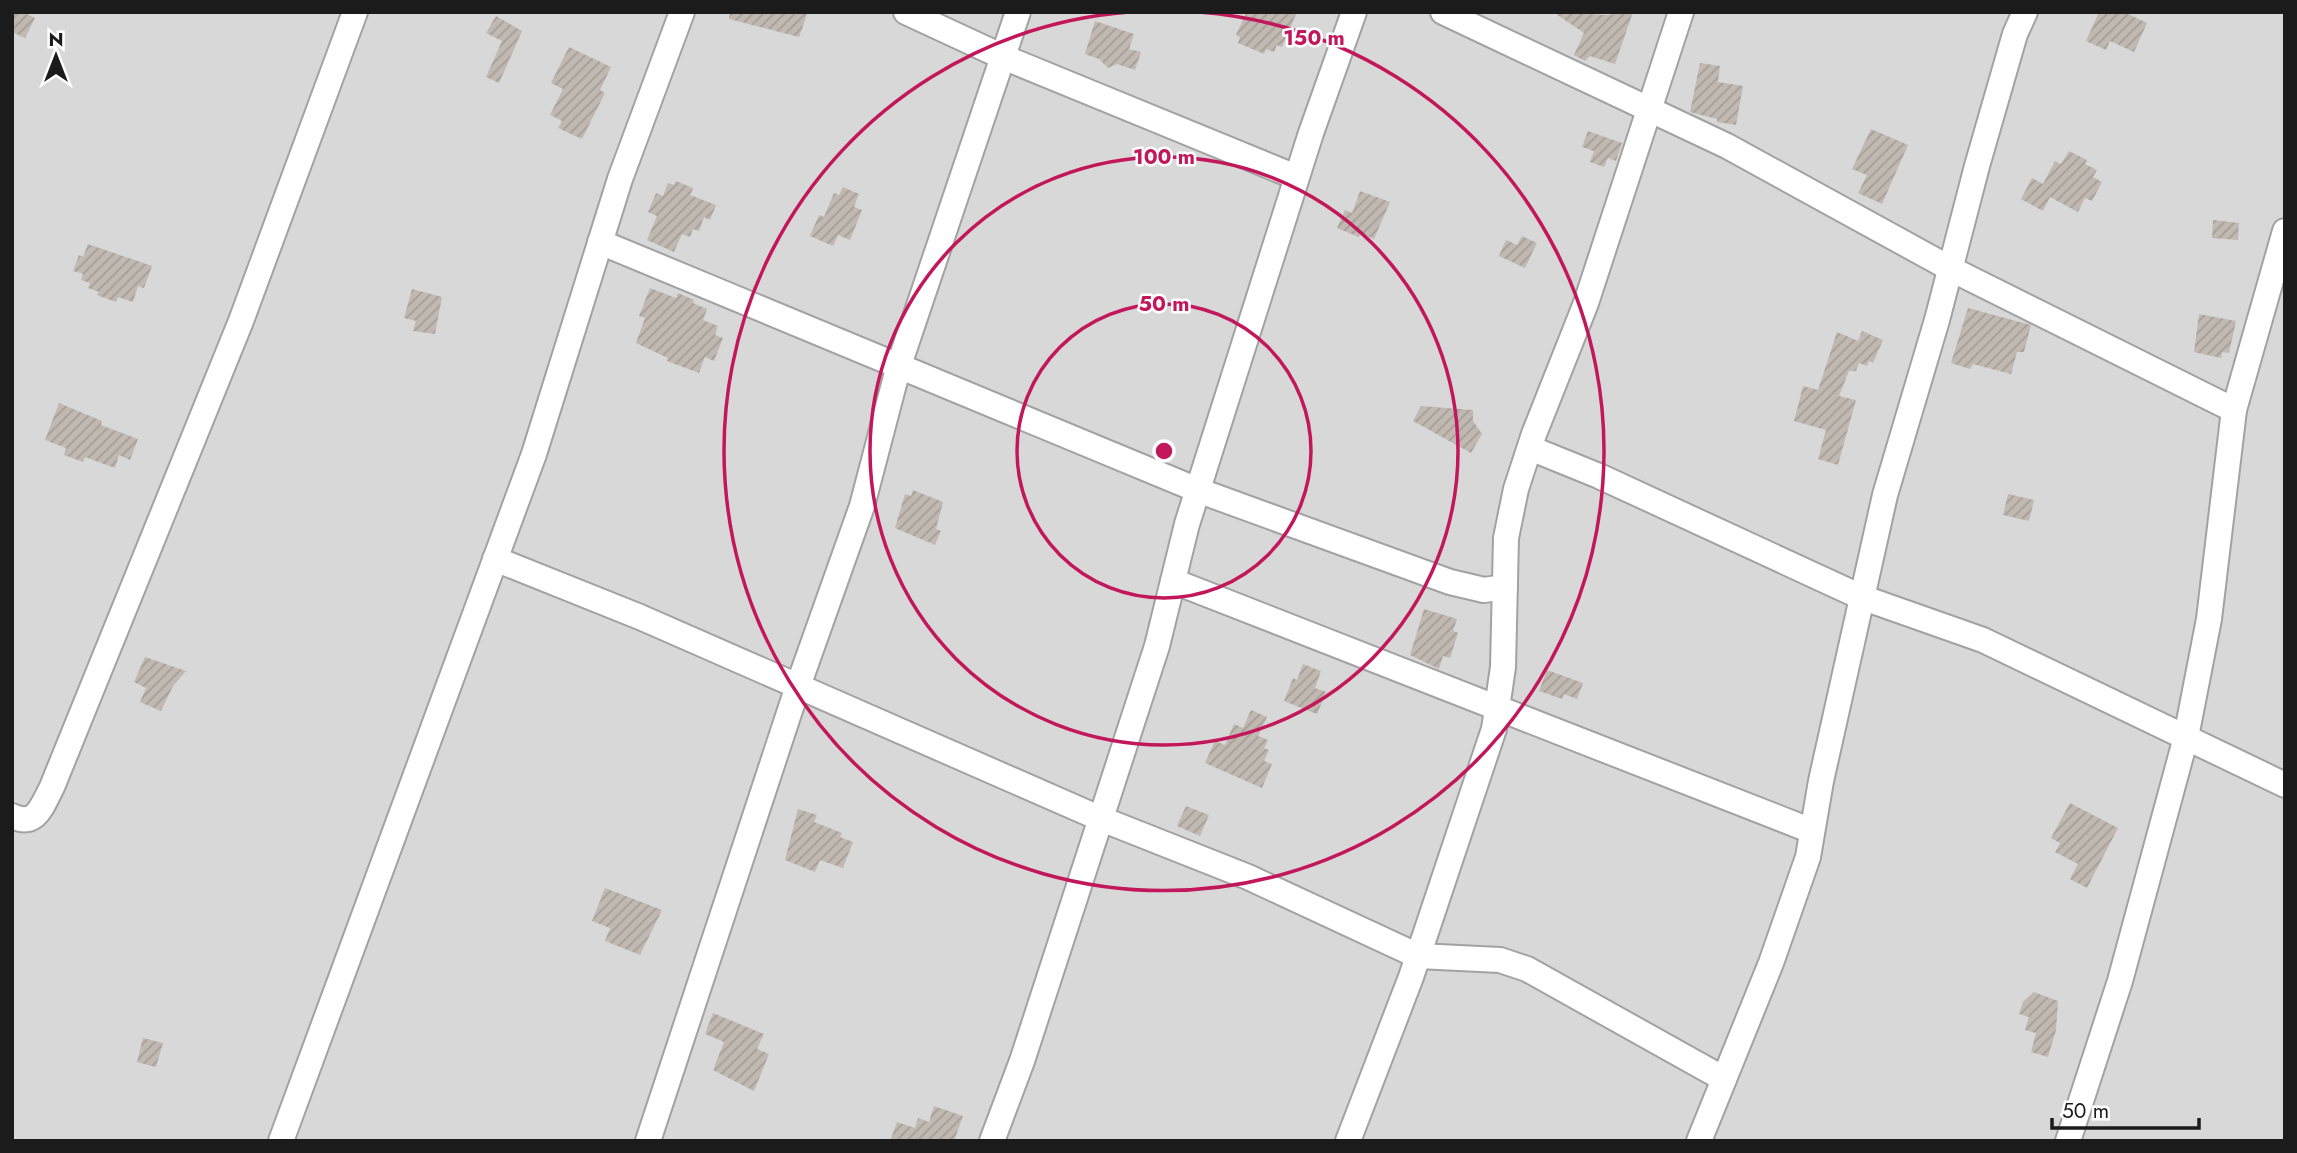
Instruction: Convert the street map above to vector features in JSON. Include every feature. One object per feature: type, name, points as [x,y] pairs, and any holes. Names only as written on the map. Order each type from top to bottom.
[{"type":"street","points":[[12,816],[23,821],[31,820],[38,814],[52,787],[242,321],[355,12]]},
{"type":"street","points":[[281,1141],[534,454],[620,179],[682,12]]},
{"type":"street","points":[[906,12],[1003,57],[1296,177]]},
{"type":"street","points":[[648,1141],[797,689],[862,506],[899,365],[1018,12]]},
{"type":"street","points":[[992,1141],[1022,1061],[1098,818],[1157,646],[1187,524],[1200,491],[1296,177],[1354,12]]},
{"type":"street","points":[[1443,12],[1727,146],[1951,269],[2234,410]]},
{"type":"street","points":[[1348,1141],[1418,956],[1499,707],[1506,538],[1530,448],[1586,303],[1681,12]]},
{"type":"street","points":[[1699,1141],[1772,963],[1808,857],[1861,597],[1885,495],[1951,269],[2015,34],[2025,12]]},
{"type":"street","points":[[2068,1141],[2120,981],[2186,737],[2208,619],[2234,410],[2285,231]]},
{"type":"street","points":[[600,242],[1200,491],[1450,582],[1485,590],[1504,587]]},
{"type":"street","points":[[1530,448],[1599,476],[1861,597],[1983,640],[2285,785]]},
{"type":"street","points":[[495,559],[640,617],[797,689],[1098,818],[1248,877],[1418,956],[1500,960],[1527,969],[1724,1079]]},
{"type":"street","points":[[1173,581],[1812,831]]},
{"type":"shaded area","points":[[12,12],[2285,12],[2285,1141],[12,1141]]},
{"type":"building","points":[[12,12],[23,12],[35,18],[25,38],[12,32]]},
{"type":"building","points":[[730,12],[808,12],[799,37],[729,19]]},
{"type":"building","points":[[1297,12],[1282,47],[1277,45],[1274,52],[1266,49],[1264,54],[1238,43],[1240,37],[1236,35],[1246,13]]},
{"type":"building","points":[[1553,12],[1606,15],[1633,12],[1615,64],[1590,56],[1585,61],[1574,55],[1584,33]]},
{"type":"building","points":[[2099,12],[2124,12],[2147,23],[2134,52],[2110,41],[2106,50],[2086,41]]},
{"type":"building","points":[[496,16],[522,31],[499,83],[486,77],[502,41],[486,33]]},
{"type":"building","points":[[1095,21],[1134,34],[1129,49],[1141,52],[1135,70],[1117,64],[1108,68],[1099,59],[1085,54]]},
{"type":"building","points":[[569,47],[611,67],[600,90],[605,93],[582,139],[558,128],[562,121],[550,115],[563,89],[551,83]]},
{"type":"building","points":[[1700,63],[1720,66],[1718,82],[1743,86],[1736,125],[1717,122],[1717,119],[1690,112]]},
{"type":"building","points":[[1871,129],[1908,145],[1882,204],[1858,193],[1867,175],[1852,169]]},
{"type":"building","points":[[1588,131],[1622,143],[1616,161],[1608,158],[1604,167],[1590,162],[1594,151],[1582,147]]},
{"type":"building","points":[[2069,151],[2087,160],[2085,164],[2097,170],[2093,177],[2102,182],[2092,201],[2085,198],[2078,212],[2050,197],[2043,211],[2021,199],[2032,178],[2043,184],[2055,161],[2061,164]]},
{"type":"building","points":[[676,181],[693,188],[690,195],[716,205],[710,220],[704,217],[699,231],[693,229],[690,237],[682,234],[674,252],[647,240],[657,216],[648,212],[656,193],[663,196],[668,183],[674,185]]},
{"type":"building","points":[[843,187],[859,194],[854,207],[862,210],[850,240],[838,235],[833,246],[810,236],[819,215],[824,217],[834,193],[839,195]]},
{"type":"building","points":[[1360,191],[1390,202],[1374,239],[1360,233],[1359,237],[1337,228],[1345,210],[1352,213]]},
{"type":"building","points":[[2213,220],[2239,223],[2238,240],[2212,238]]},
{"type":"building","points":[[1522,236],[1537,243],[1525,268],[1499,256],[1506,240],[1517,245]]},
{"type":"building","points":[[88,244],[152,266],[144,288],[138,286],[133,302],[118,297],[116,302],[97,295],[99,292],[88,288],[90,283],[81,280],[83,274],[73,271],[79,255],[83,257]]},
{"type":"building","points":[[650,288],[676,298],[678,293],[694,300],[693,303],[707,309],[703,320],[718,326],[715,335],[723,338],[714,361],[705,357],[699,373],[667,361],[668,358],[636,343],[645,318],[639,316]]},
{"type":"building","points":[[412,289],[442,297],[435,334],[413,331],[416,321],[404,318]]},
{"type":"building","points":[[1968,308],[2031,325],[2024,352],[2017,352],[2011,374],[1973,364],[1970,369],[1951,363]]},
{"type":"building","points":[[2199,314],[2236,321],[2229,353],[2222,352],[2221,358],[2194,352]]},
{"type":"building","points":[[1862,331],[1883,340],[1873,363],[1869,361],[1867,366],[1859,363],[1856,371],[1849,371],[1839,396],[1856,400],[1838,465],[1818,459],[1826,430],[1794,421],[1803,386],[1818,390],[1837,332],[1858,341]]},
{"type":"building","points":[[59,403],[102,421],[101,425],[138,439],[130,460],[119,455],[115,468],[85,457],[83,462],[64,455],[66,448],[45,440]]},
{"type":"building","points":[[1421,406],[1473,410],[1473,421],[1482,434],[1471,453],[1413,421]]},
{"type":"building","points":[[913,490],[943,502],[936,529],[941,531],[935,545],[895,528],[905,494],[911,496]]},
{"type":"building","points":[[2008,494],[2034,500],[2029,521],[2003,515]]},
{"type":"building","points":[[1424,609],[1457,619],[1453,631],[1458,633],[1450,658],[1443,656],[1439,669],[1410,655]]},
{"type":"building","points":[[145,657],[186,671],[173,686],[161,711],[140,702],[146,688],[134,682]]},
{"type":"building","points":[[1303,664],[1321,671],[1315,688],[1326,692],[1317,714],[1284,701],[1293,678],[1297,680]]},
{"type":"building","points":[[1547,670],[1583,683],[1577,699],[1564,694],[1562,699],[1539,691]]},
{"type":"building","points":[[1251,710],[1267,717],[1258,736],[1268,740],[1264,748],[1269,750],[1264,761],[1272,764],[1262,788],[1205,763],[1215,741],[1225,745],[1234,724],[1243,728]]},
{"type":"building","points":[[2070,803],[2118,828],[2087,888],[2070,879],[2078,864],[2055,852],[2060,843],[2051,838]]},
{"type":"building","points":[[1186,806],[1209,815],[1200,836],[1177,826]]},
{"type":"building","points":[[798,809],[817,815],[814,822],[842,833],[840,837],[853,842],[843,868],[820,860],[815,872],[785,860]]},
{"type":"building","points":[[605,888],[662,910],[640,955],[605,941],[610,928],[592,921]]},
{"type":"building","points":[[2034,992],[2058,1001],[2056,1030],[2048,1057],[2031,1052],[2036,1033],[2025,1030],[2029,1017],[2019,1014],[2023,1002]]},
{"type":"building","points":[[713,1013],[764,1034],[757,1049],[769,1054],[754,1091],[713,1070],[724,1042],[705,1034]]},
{"type":"building","points":[[143,1038],[163,1043],[156,1067],[137,1062]]},
{"type":"building","points":[[934,1106],[963,1116],[954,1141],[890,1141],[897,1122],[915,1128],[918,1118],[929,1122]]}]
